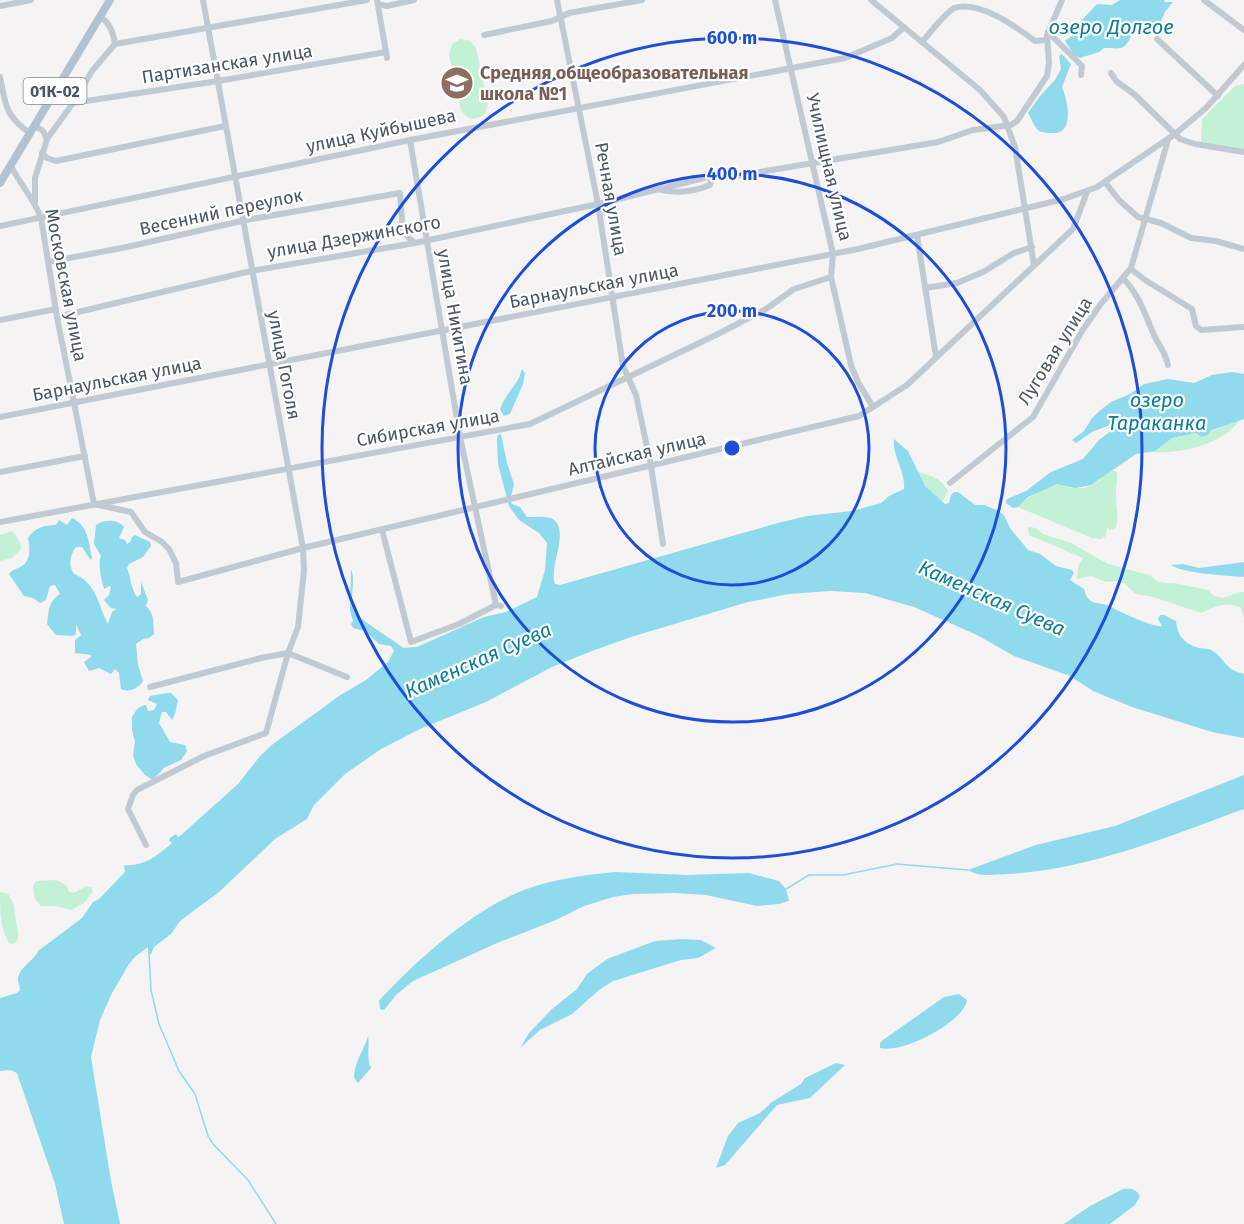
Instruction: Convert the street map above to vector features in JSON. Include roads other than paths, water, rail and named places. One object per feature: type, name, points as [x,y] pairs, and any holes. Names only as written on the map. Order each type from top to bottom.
[{"type":"main road","name":"01К-02","points":[[0,183],[110,0]]},
{"type":"street","points":[[0,6],[31,0]]},
{"type":"street","name":"улица Гоголя","points":[[146,845],[128,809],[137,790],[204,756],[266,733],[288,653],[298,627],[302,599],[303,548],[203,0]]},
{"type":"street","points":[[35,203],[35,178],[47,139],[73,103],[92,71],[115,44],[367,0]]},
{"type":"street","points":[[378,2],[387,6],[414,0]]},
{"type":"street","name":"Речная улица","points":[[557,0],[598,204],[623,366],[636,395],[651,466],[663,544]]},
{"type":"street","points":[[484,35],[561,18],[568,13],[642,0]]},
{"type":"street","name":"Училищная улица","points":[[775,0],[833,254],[831,277],[851,365],[873,407]]},
{"type":"street","points":[[871,0],[980,90],[1004,117],[1015,147],[1034,265]]},
{"type":"street","points":[[724,178],[938,142],[973,130],[1011,125],[1017,121],[1047,76],[1049,51],[1046,40],[1062,0]]},
{"type":"street","points":[[1204,0],[1244,30]]},
{"type":"street","name":"Партизанская улица","points":[[73,103],[386,55],[378,2]]},
{"type":"street","points":[[922,42],[954,8],[973,2],[987,6],[1035,41],[1046,40]]},
{"type":"street","points":[[100,17],[108,22],[115,44]]},
{"type":"street","name":"улица Куйбышева","points":[[0,226],[410,140],[845,58],[892,38],[904,27]]},
{"type":"street","points":[[1048,32],[1082,66],[1081,75]]},
{"type":"street","points":[[1157,39],[1218,96]]},
{"type":"street","name":"Барнаульская улица","points":[[0,417],[833,254],[1087,192],[1168,140],[1218,96],[1244,65]]},
{"type":"street","points":[[1111,73],[1116,81],[1134,94],[1175,134],[1187,142],[1244,152]]},
{"type":"street","points":[[0,77],[5,103],[13,119],[29,133]]},
{"type":"street","points":[[34,125],[43,131],[47,139]]},
{"type":"street","points":[[42,153],[47,158],[56,161],[225,126]]},
{"type":"street","name":"улица Никитина","points":[[382,530],[411,642],[459,624],[499,605],[460,437],[410,140]]},
{"type":"street","name":"Луговая улица","points":[[950,483],[1033,417],[1082,331],[1100,305],[1131,269],[1168,140]]},
{"type":"street","name":"Московская улица","points":[[11,166],[21,185],[35,203],[41,218],[57,317],[94,504]]},
{"type":"street","name":"улица Дзержинского","points":[[57,317],[251,271],[415,243],[598,204],[658,189],[708,177],[712,180],[710,185],[675,193],[658,189]]},
{"type":"street","points":[[1105,182],[1119,200],[1138,216],[1161,223],[1191,238],[1215,241],[1244,249]]},
{"type":"street","name":"Алтайская улица","points":[[94,504],[123,508],[131,512],[145,532],[169,549],[176,563],[178,582],[303,548],[859,416],[907,385],[1073,229],[1087,192]]},
{"type":"street","name":"улица Никитина","points":[[400,193],[403,233],[415,243]]},
{"type":"street","name":"Весенний переулок","points":[[48,262],[242,221],[400,193]]},
{"type":"street","points":[[917,235],[936,357]]},
{"type":"street","points":[[925,288],[957,283],[983,272],[1014,253],[1032,247]]},
{"type":"street","points":[[1131,269],[1192,309],[1196,326],[1201,330],[1244,327]]},
{"type":"street","name":"Сибирская улица","points":[[0,522],[530,424],[766,309],[794,289],[831,277]]},
{"type":"street","points":[[1123,278],[1134,289],[1155,338],[1166,356],[1168,365]]},
{"type":"street","points":[[0,320],[56,309]]},
{"type":"street","points":[[0,472],[84,456]]},
{"type":"street","points":[[150,687],[288,653],[348,677]]},
{"type":"water","name":"озеро Долгое","points":[[1120,0],[1173,2],[1165,12],[1160,24],[1132,34],[1122,48],[1104,48],[1080,58],[1074,55],[1065,41],[1073,35],[1080,22],[1097,4],[1112,5]]},
{"type":"water","points":[[1062,54],[1071,64],[1062,87],[1068,108],[1067,123],[1059,132],[1042,132],[1039,131],[1028,113],[1055,80],[1061,69],[1059,56]]},
{"type":"water","points":[[522,369],[525,373],[523,384],[510,414],[504,416],[500,409]]},
{"type":"water","name":"озеро Тараканка","points":[[1232,372],[1244,374],[1244,419],[1212,430],[1208,435],[1201,437],[1196,433],[1172,438],[1155,451],[1136,454],[1091,485],[1076,488],[1057,484],[1028,497],[1018,507],[1013,508],[1006,503],[1007,499],[1026,491],[1051,472],[1083,459],[1099,440],[1111,431],[1115,423],[1092,432],[1076,443],[1072,440],[1084,431],[1092,418],[1111,402],[1130,394],[1144,384],[1168,379],[1194,383],[1212,375]]},
{"type":"water","name":"Каменская Суева","points":[[501,434],[514,484],[510,501],[520,507],[527,517],[551,518],[560,530],[554,577],[555,584],[560,585],[778,523],[807,516],[852,511],[881,503],[889,496],[904,489],[894,439],[908,451],[925,486],[945,504],[949,503],[954,492],[958,492],[975,505],[984,505],[997,510],[1004,515],[1010,528],[1028,550],[1040,554],[1056,566],[1072,570],[1074,573],[1070,580],[1084,589],[1091,601],[1107,605],[1136,619],[1158,626],[1162,626],[1158,619],[1160,615],[1164,615],[1176,621],[1178,631],[1185,641],[1199,648],[1211,650],[1229,667],[1244,674],[1244,738],[1212,732],[1132,707],[1093,691],[1070,676],[1014,656],[977,635],[914,607],[865,593],[830,591],[789,594],[748,602],[631,637],[552,667],[486,702],[420,729],[381,749],[345,774],[314,805],[307,819],[275,839],[219,892],[180,921],[171,934],[154,947],[151,954],[148,954],[148,947],[136,956],[112,993],[100,1020],[91,1057],[120,1224],[64,1224],[55,1184],[17,1073],[10,1070],[0,1071],[0,998],[20,990],[18,976],[20,972],[38,951],[82,918],[93,902],[99,899],[125,872],[124,865],[144,862],[161,852],[172,843],[169,841],[170,838],[176,834],[180,836],[238,784],[260,756],[273,744],[339,696],[366,680],[388,662],[394,651],[391,646],[379,644],[365,631],[353,628],[351,624],[353,621],[350,610],[351,569],[352,601],[356,612],[403,648],[417,647],[484,617],[506,612],[537,597],[545,570],[547,543],[539,533],[519,520],[509,506],[498,464],[497,439]]},
{"type":"water","points":[[72,518],[85,530],[92,558],[91,560],[82,547],[76,547],[70,560],[72,571],[88,583],[96,595],[108,624],[112,612],[116,609],[111,608],[104,600],[109,595],[111,587],[104,589],[100,568],[101,556],[94,544],[96,525],[115,521],[124,527],[119,538],[125,540],[127,544],[135,535],[150,542],[151,546],[143,557],[129,564],[127,568],[137,597],[141,594],[141,582],[148,600],[146,606],[152,615],[154,634],[136,644],[138,665],[143,681],[133,689],[121,689],[119,673],[115,669],[111,674],[99,668],[89,671],[84,662],[91,655],[75,653],[75,640],[81,635],[76,624],[76,634],[73,636],[56,635],[47,624],[51,603],[60,594],[55,585],[50,586],[46,600],[40,603],[24,596],[9,574],[27,560],[28,538],[37,529],[56,525],[59,520],[67,525]]},
{"type":"water","points":[[1244,562],[1244,577],[1195,572],[1171,565],[1183,564],[1199,568]]},
{"type":"water","points":[[171,693],[178,700],[175,714],[172,720],[166,712],[162,712],[159,723],[170,742],[185,745],[187,751],[181,760],[164,768],[153,780],[145,775],[136,764],[133,755],[135,742],[132,717],[137,709],[144,705],[148,711],[154,710],[157,704],[148,700],[150,696]]},
{"type":"water","points":[[1244,775],[1244,809],[1157,841],[1099,859],[1039,871],[988,875],[968,870],[1036,845],[1115,826]]},
{"type":"water","points":[[615,872],[687,875],[749,873],[779,881],[786,889],[789,901],[757,906],[706,895],[675,893],[613,897],[584,906],[413,981],[397,994],[384,1010],[380,1009],[379,1001],[410,969],[446,938],[485,910],[535,886],[569,878]]},
{"type":"water","points":[[701,940],[716,948],[698,958],[681,960],[613,981],[572,1014],[540,1030],[520,1048],[529,1033],[552,1009],[577,989],[587,974],[607,959],[655,941]]},
{"type":"water","points":[[959,994],[967,1000],[963,1009],[944,1027],[916,1042],[890,1049],[880,1048],[883,1040],[944,997]]},
{"type":"water","points":[[368,1036],[371,1068],[358,1083],[354,1078],[354,1072]]},
{"type":"water","points":[[836,1063],[845,1065],[810,1098],[777,1105],[725,1165],[716,1168],[728,1136],[738,1123],[760,1113],[772,1102],[801,1084],[805,1078]]},
{"type":"water","points":[[1123,1189],[1133,1189],[1140,1196],[1135,1205],[1110,1224],[1064,1224],[1090,1206]]},
{"type":"waterway","points":[[786,889],[809,875],[843,875],[897,864],[968,870]]},
{"type":"waterway","points":[[149,954],[151,990],[159,1024],[179,1071],[195,1094],[208,1136],[248,1180],[276,1224]]},
{"type":"place","name":"Средняя общеобразовательная школа №1","points":[[457,83]]}]
